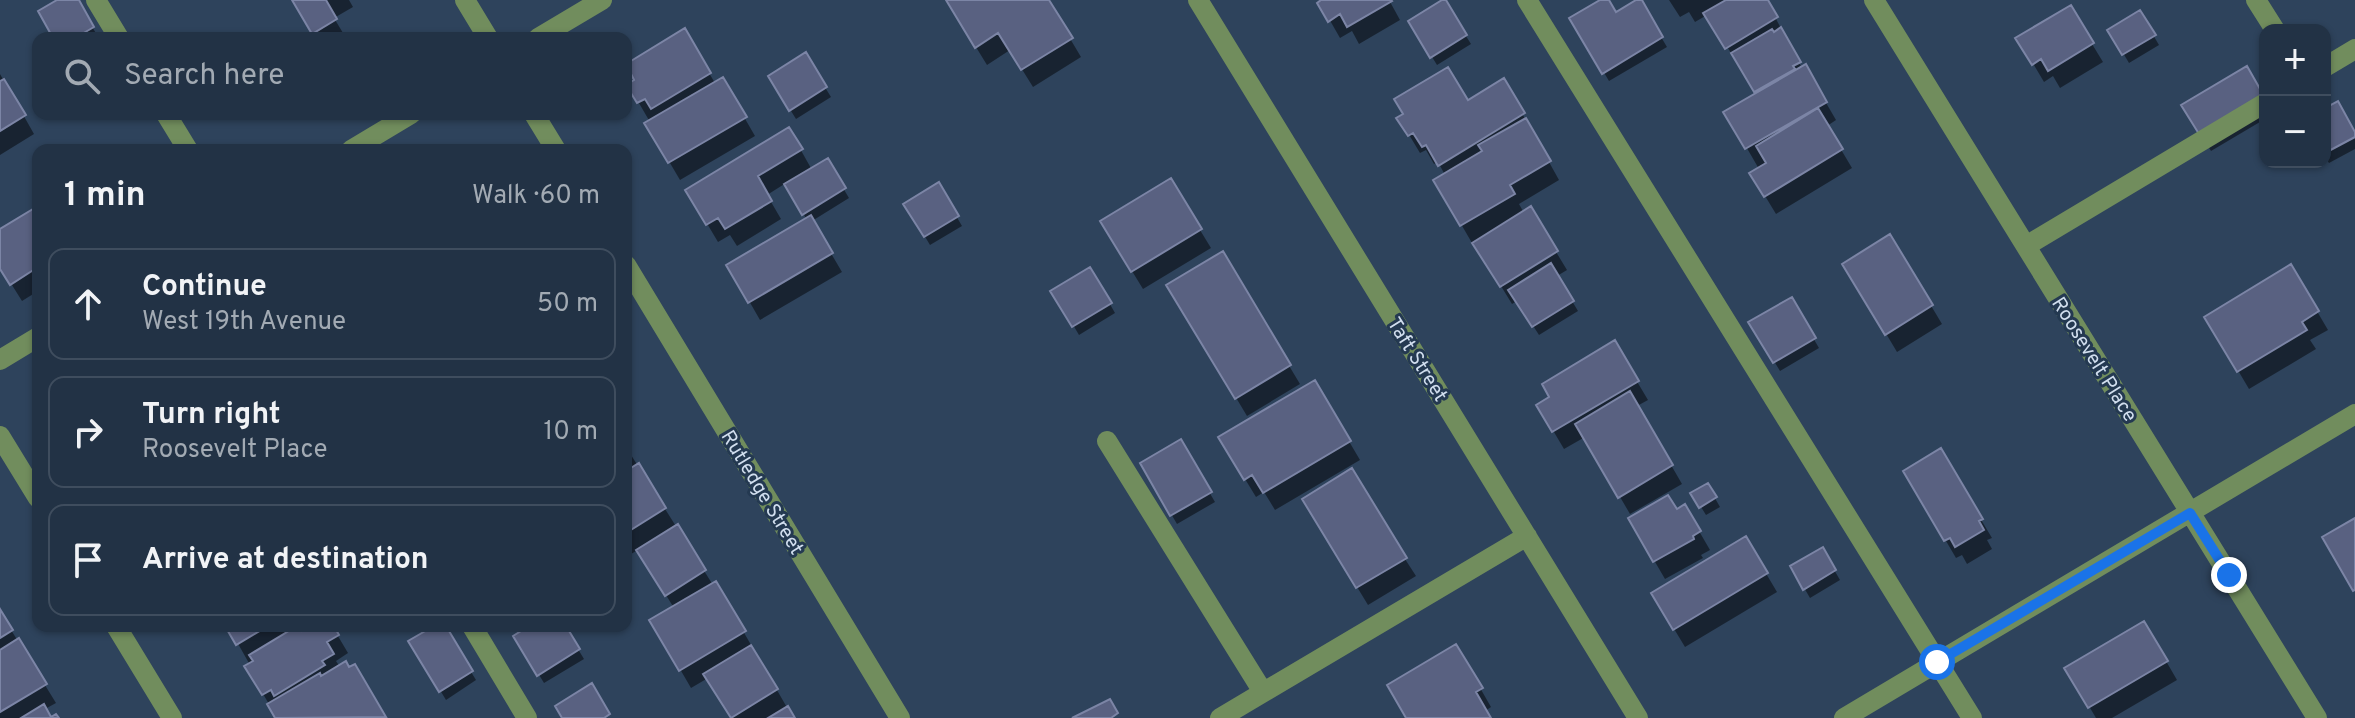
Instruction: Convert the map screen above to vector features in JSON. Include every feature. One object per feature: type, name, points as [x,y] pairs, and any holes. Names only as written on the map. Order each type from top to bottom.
[{"type":"street","points":[[96,0],[115,32]]},
{"type":"street","points":[[465,0],[484,32]]},
{"type":"street","points":[[548,32],[602,0]]},
{"type":"street","name":"Taft Street","points":[[1198,0],[1638,718]]},
{"type":"street","points":[[1527,0],[1972,718]]},
{"type":"street","name":"Roosevelt Place","points":[[1874,0],[2317,718]]},
{"type":"street","points":[[2256,0],[2271,24]]},
{"type":"street","points":[[2331,63],[2355,49]]},
{"type":"street","points":[[2026,246],[2259,107]]},
{"type":"street","points":[[170,120],[184,144]]},
{"type":"street","points":[[361,144],[401,120]]},
{"type":"street","points":[[538,120],[552,144]]},
{"type":"street","name":"Rutledge Street","points":[[632,275],[900,718]]},
{"type":"street","points":[[0,360],[32,341]]},
{"type":"street","points":[[1844,718],[2355,414]]},
{"type":"street","points":[[0,436],[32,488]]},
{"type":"street","points":[[1107,441],[1263,692]]},
{"type":"street","points":[[1220,718],[1527,536]]},
{"type":"street","points":[[120,632],[172,718]]},
{"type":"street","points":[[476,632],[527,718]]},
{"type":"building","points":[[57,0],[79,0],[94,27],[85,32],[50,32],[38,11]]},
{"type":"building","points":[[292,0],[326,0],[337,19],[311,32]]},
{"type":"building","points":[[946,0],[1049,0],[1073,38],[1021,70],[998,33],[975,48]]},
{"type":"building","points":[[1321,0],[1392,1],[1347,27],[1340,14],[1328,22],[1317,3]]},
{"type":"building","points":[[1446,0],[1467,35],[1430,58],[1408,21]]},
{"type":"building","points":[[1600,0],[1609,0],[1616,12],[1636,0],[1642,0],[1663,37],[1602,74],[1569,18]]},
{"type":"building","points":[[1726,0],[1768,0],[1778,17],[1725,49],[1703,13]]},
{"type":"building","points":[[2071,5],[2094,43],[2048,71],[2041,59],[2032,65],[2015,38]]},
{"type":"building","points":[[2140,10],[2156,35],[2122,55],[2107,30]]},
{"type":"building","points":[[1781,27],[1801,62],[1793,66],[1795,69],[1754,92],[1731,53]]},
{"type":"building","points":[[685,28],[711,73],[651,109],[645,99],[637,103],[632,95],[632,60]]},
{"type":"building","points":[[806,52],[827,87],[789,111],[768,76]]},
{"type":"building","points":[[1806,64],[1827,102],[1745,149],[1723,112]]},
{"type":"building","points":[[2247,66],[2259,87],[2259,99],[2199,134],[2181,105]]},
{"type":"building","points":[[1448,67],[1468,100],[1504,78],[1525,113],[1438,166],[1426,145],[1422,147],[1413,133],[1408,136],[1396,118],[1403,114],[1394,99]]},
{"type":"building","points":[[723,77],[747,117],[668,163],[644,123]]},
{"type":"building","points":[[4,79],[26,115],[0,131],[0,81]]},
{"type":"building","points":[[2338,101],[2355,137],[2331,150],[2331,105]]},
{"type":"building","points":[[1818,108],[1843,149],[1764,197],[1749,173],[1766,163],[1756,146]]},
{"type":"building","points":[[1526,118],[1551,161],[1510,185],[1515,194],[1460,226],[1433,180],[1482,151],[1478,145]]},
{"type":"building","points":[[789,127],[803,149],[758,176],[772,201],[725,229],[718,218],[706,225],[685,190]]},
{"type":"building","points":[[828,158],[846,188],[802,215],[784,184]]},
{"type":"building","points":[[1171,178],[1202,229],[1131,272],[1100,221]]},
{"type":"building","points":[[939,182],[959,216],[924,237],[903,204]]},
{"type":"building","points":[[1531,206],[1558,251],[1500,287],[1472,243]]},
{"type":"building","points":[[32,210],[32,271],[10,285],[0,269],[0,229]]},
{"type":"building","points":[[811,215],[833,253],[748,303],[726,265]]},
{"type":"building","points":[[1890,234],[1933,305],[1885,335],[1842,264]]},
{"type":"building","points":[[1223,251],[1291,365],[1235,399],[1166,285]]},
{"type":"building","points":[[1551,263],[1574,301],[1532,327],[1508,290]]},
{"type":"building","points":[[2291,264],[2319,311],[2302,322],[2307,330],[2237,372],[2204,317]]},
{"type":"building","points":[[1090,267],[1112,303],[1072,327],[1050,291]]},
{"type":"building","points":[[1792,297],[1816,338],[1773,363],[1748,322]]},
{"type":"building","points":[[1615,340],[1639,381],[1552,432],[1536,405],[1549,397],[1542,384]]},
{"type":"building","points":[[1315,380],[1351,441],[1263,493],[1252,475],[1244,480],[1218,437]]},
{"type":"building","points":[[1630,391],[1673,465],[1618,498],[1575,424]]},
{"type":"building","points":[[1181,439],[1212,492],[1170,516],[1140,463]]},
{"type":"building","points":[[1941,448],[1983,519],[1979,521],[1984,530],[1955,547],[1950,538],[1944,541],[1903,471]]},
{"type":"building","points":[[639,463],[666,508],[632,529],[632,467]]},
{"type":"building","points":[[1352,468],[1407,558],[1356,588],[1302,499]]},
{"type":"building","points":[[1708,483],[1717,497],[1699,508],[1690,493]]},
{"type":"building","points":[[1668,495],[1677,509],[1685,504],[1701,531],[1693,536],[1694,539],[1653,562],[1628,518]]},
{"type":"building","points":[[2355,518],[2355,590],[2353,591],[2322,537]]},
{"type":"building","points":[[678,524],[706,570],[665,596],[636,550]]},
{"type":"building","points":[[1746,536],[1768,573],[1673,630],[1651,593]]},
{"type":"building","points":[[1823,547],[1836,570],[1803,590],[1790,566]]},
{"type":"building","points":[[716,581],[746,631],[679,671],[649,620]]},
{"type":"building","points":[[0,609],[13,630],[0,638]]},
{"type":"building","points":[[2144,621],[2168,661],[2088,708],[2064,668]]},
{"type":"building","points":[[228,632],[258,632],[236,645]]},
{"type":"building","points":[[287,632],[337,632],[339,635],[327,642],[334,654],[322,661],[325,665],[274,696],[271,690],[262,695],[244,666],[253,661],[249,655]]},
{"type":"building","points":[[424,632],[450,632],[473,671],[439,692],[408,641]]},
{"type":"building","points":[[519,632],[570,632],[580,649],[537,676],[513,636]]},
{"type":"building","points":[[19,638],[47,684],[0,712],[0,650]]},
{"type":"building","points":[[1456,644],[1483,688],[1476,692],[1491,718],[1406,718],[1387,685]]},
{"type":"building","points":[[751,645],[778,689],[731,718],[703,674]]},
{"type":"building","points":[[346,661],[349,667],[355,664],[386,717],[275,718],[267,704]]},
{"type":"building","points":[[592,683],[610,714],[604,718],[562,718],[555,706]]},
{"type":"building","points":[[1110,699],[1118,713],[1111,718],[1072,718]]},
{"type":"building","points":[[44,704],[51,717],[56,714],[59,718],[21,718]]},
{"type":"building","points":[[788,706],[795,718],[768,718]]},
{"type":"route","points":[[1937,662],[2190,513],[2229,575]]}]
